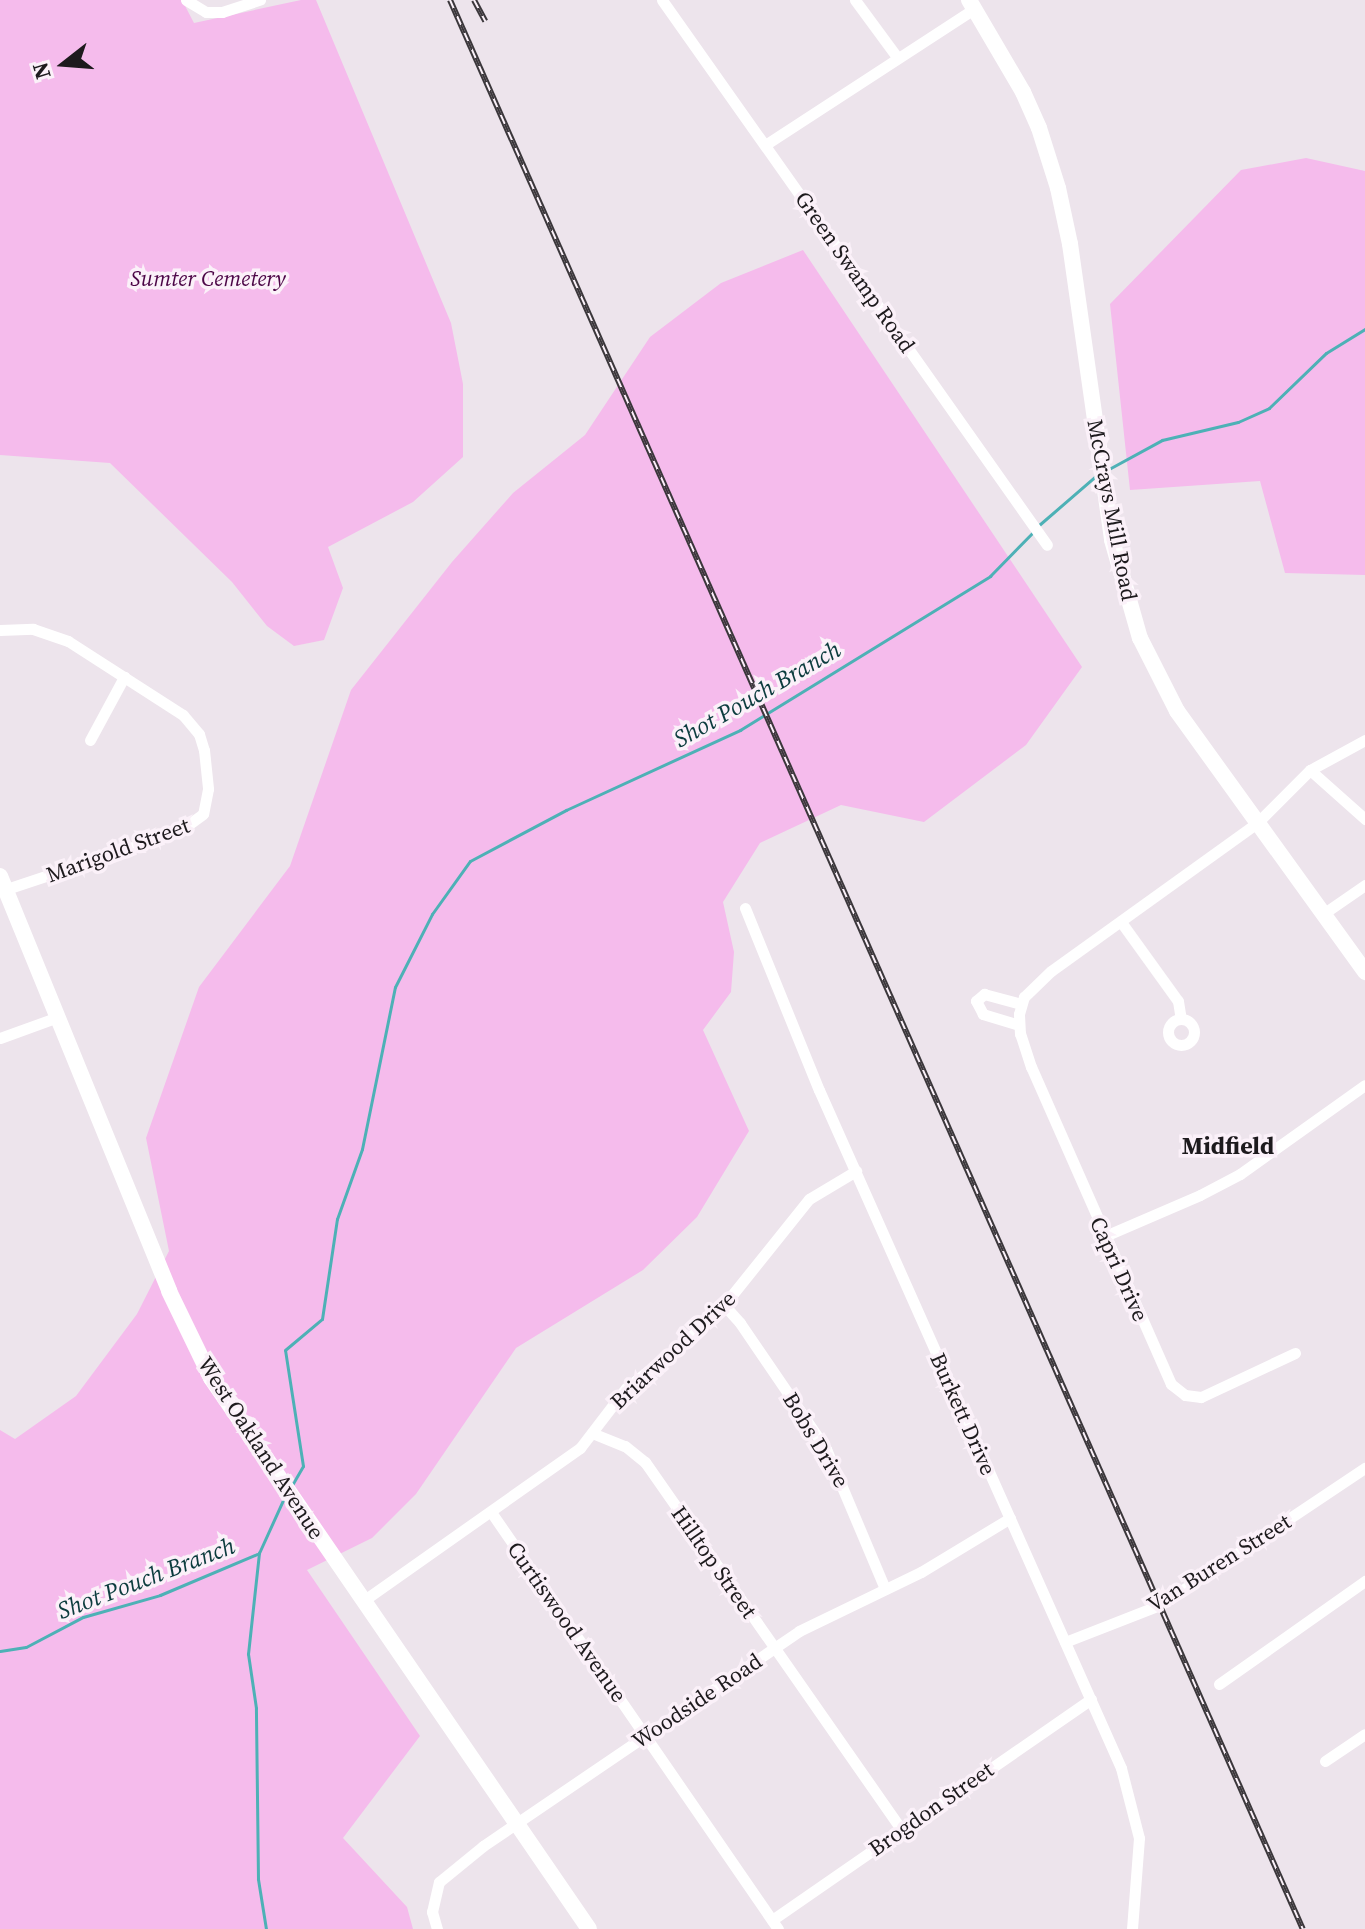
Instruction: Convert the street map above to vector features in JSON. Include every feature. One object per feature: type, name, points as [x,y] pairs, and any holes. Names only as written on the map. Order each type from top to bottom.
[{"type":"street","points":[[186,0],[199,9],[222,12],[260,0]]},
{"type":"street","name":"Green Swamp Road","points":[[662,0],[1047,545]]},
{"type":"street","points":[[855,0],[897,57]]},
{"type":"street","points":[[765,145],[972,4]]},
{"type":"street","name":"McCrays Mill Road","points":[[972,4],[1023,92],[1054,174],[1070,244],[1119,573],[1153,667],[1177,711],[1365,972]]},
{"type":"street","name":"Marigold Street","points":[[0,630],[15,627],[52,634],[183,715],[199,734],[208,789],[203,814],[178,832],[2,885]]},
{"type":"street","points":[[90,740],[124,677]]},
{"type":"street","points":[[1019,1025],[983,1014],[976,1001],[984,994],[1021,1004],[1030,990],[1051,971],[1257,823],[1310,770],[1365,740]]},
{"type":"street","points":[[1310,770],[1365,819]]},
{"type":"street","name":"West Oakland Avenue","points":[[2,885],[186,1328],[211,1378],[589,1929]]},
{"type":"street","points":[[1323,914],[1365,885]]},
{"type":"street","name":"Burkett Drive","points":[[745,908],[856,1171],[1121,1768],[1135,1814],[1139,1862],[1132,1929]]},
{"type":"street","points":[[1121,922],[1178,1001],[1181,1019]]},
{"type":"street","name":"Capri Drive","points":[[1021,1004],[1019,1025],[1031,1067],[1164,1373],[1178,1391],[1201,1397],[1295,1353]]},
{"type":"street","points":[[0,1038],[58,1017]]},
{"type":"street","points":[[1105,1236],[1240,1174],[1365,1085]]},
{"type":"street","name":"Briarwood Drive","points":[[363,1601],[568,1457],[635,1380],[684,1343],[724,1305],[809,1199],[856,1171]]},
{"type":"street","name":"Bobs Drive","points":[[724,1305],[740,1323],[826,1449],[843,1482],[885,1589]]},
{"type":"street","name":"Hilltop Street","points":[[592,1433],[625,1446],[645,1462],[901,1829]]},
{"type":"street","name":"Van Buren Street","points":[[1065,1642],[1160,1605],[1365,1468]]},
{"type":"street","name":"Curtiswood Avenue","points":[[491,1512],[775,1924]]},
{"type":"street","name":"Woodside Road","points":[[437,1929],[432,1912],[439,1882],[457,1864],[774,1648],[840,1608],[885,1589],[1010,1518]]},
{"type":"street","points":[[1219,1684],[1365,1581]]},
{"type":"street","name":"Brogdon Street","points":[[775,1924],[901,1829],[1091,1699]]},
{"type":"street","points":[[1325,1761],[1365,1734]]},
{"type":"green space","name":"Sumter Cemetery","points":[[0,0],[182,0],[194,23],[301,0],[316,0],[451,323],[463,384],[463,457],[413,502],[328,547],[343,588],[324,640],[294,646],[267,626],[232,582],[110,463],[0,455]]},
{"type":"green space","points":[[1306,158],[1365,171],[1365,575],[1285,573],[1260,481],[1130,490],[1110,304],[1241,170]]},
{"type":"green space","points":[[803,250],[1082,667],[1026,745],[924,822],[841,805],[760,843],[723,902],[734,952],[731,992],[703,1030],[749,1131],[697,1217],[643,1270],[516,1348],[416,1494],[372,1538],[307,1570],[420,1736],[343,1838],[407,1907],[413,1929],[0,1929],[0,1430],[15,1439],[76,1396],[137,1314],[169,1251],[146,1138],[199,987],[290,866],[351,690],[452,562],[513,493],[585,435],[650,337],[721,283]]},
{"type":"waterway","name":"Shot Pouch Branch","points":[[1107,470],[1162,440],[1238,422],[1269,408],[1326,353],[1365,329]]},
{"type":"waterway","name":"Shot Pouch Branch","points":[[1039,525],[1097,475]]},
{"type":"waterway","name":"Shot Pouch Branch","points":[[292,1485],[303,1466],[285,1350],[322,1319],[337,1219],[362,1149],[395,987],[432,914],[470,861],[566,810],[740,730],[990,576],[1034,531]]},
{"type":"waterway","points":[[266,1929],[258,1879],[256,1708],[248,1654],[259,1553],[284,1498]]},
{"type":"waterway","name":"Shot Pouch Branch","points":[[0,1651],[26,1647],[83,1617],[160,1595],[257,1554]]},
{"type":"railway","points":[[450,0],[1303,1929]]},
{"type":"railway","points":[[474,0],[485,21]]},
{"type":"district","name":"Midfield","points":[[1228,1146]]}]
